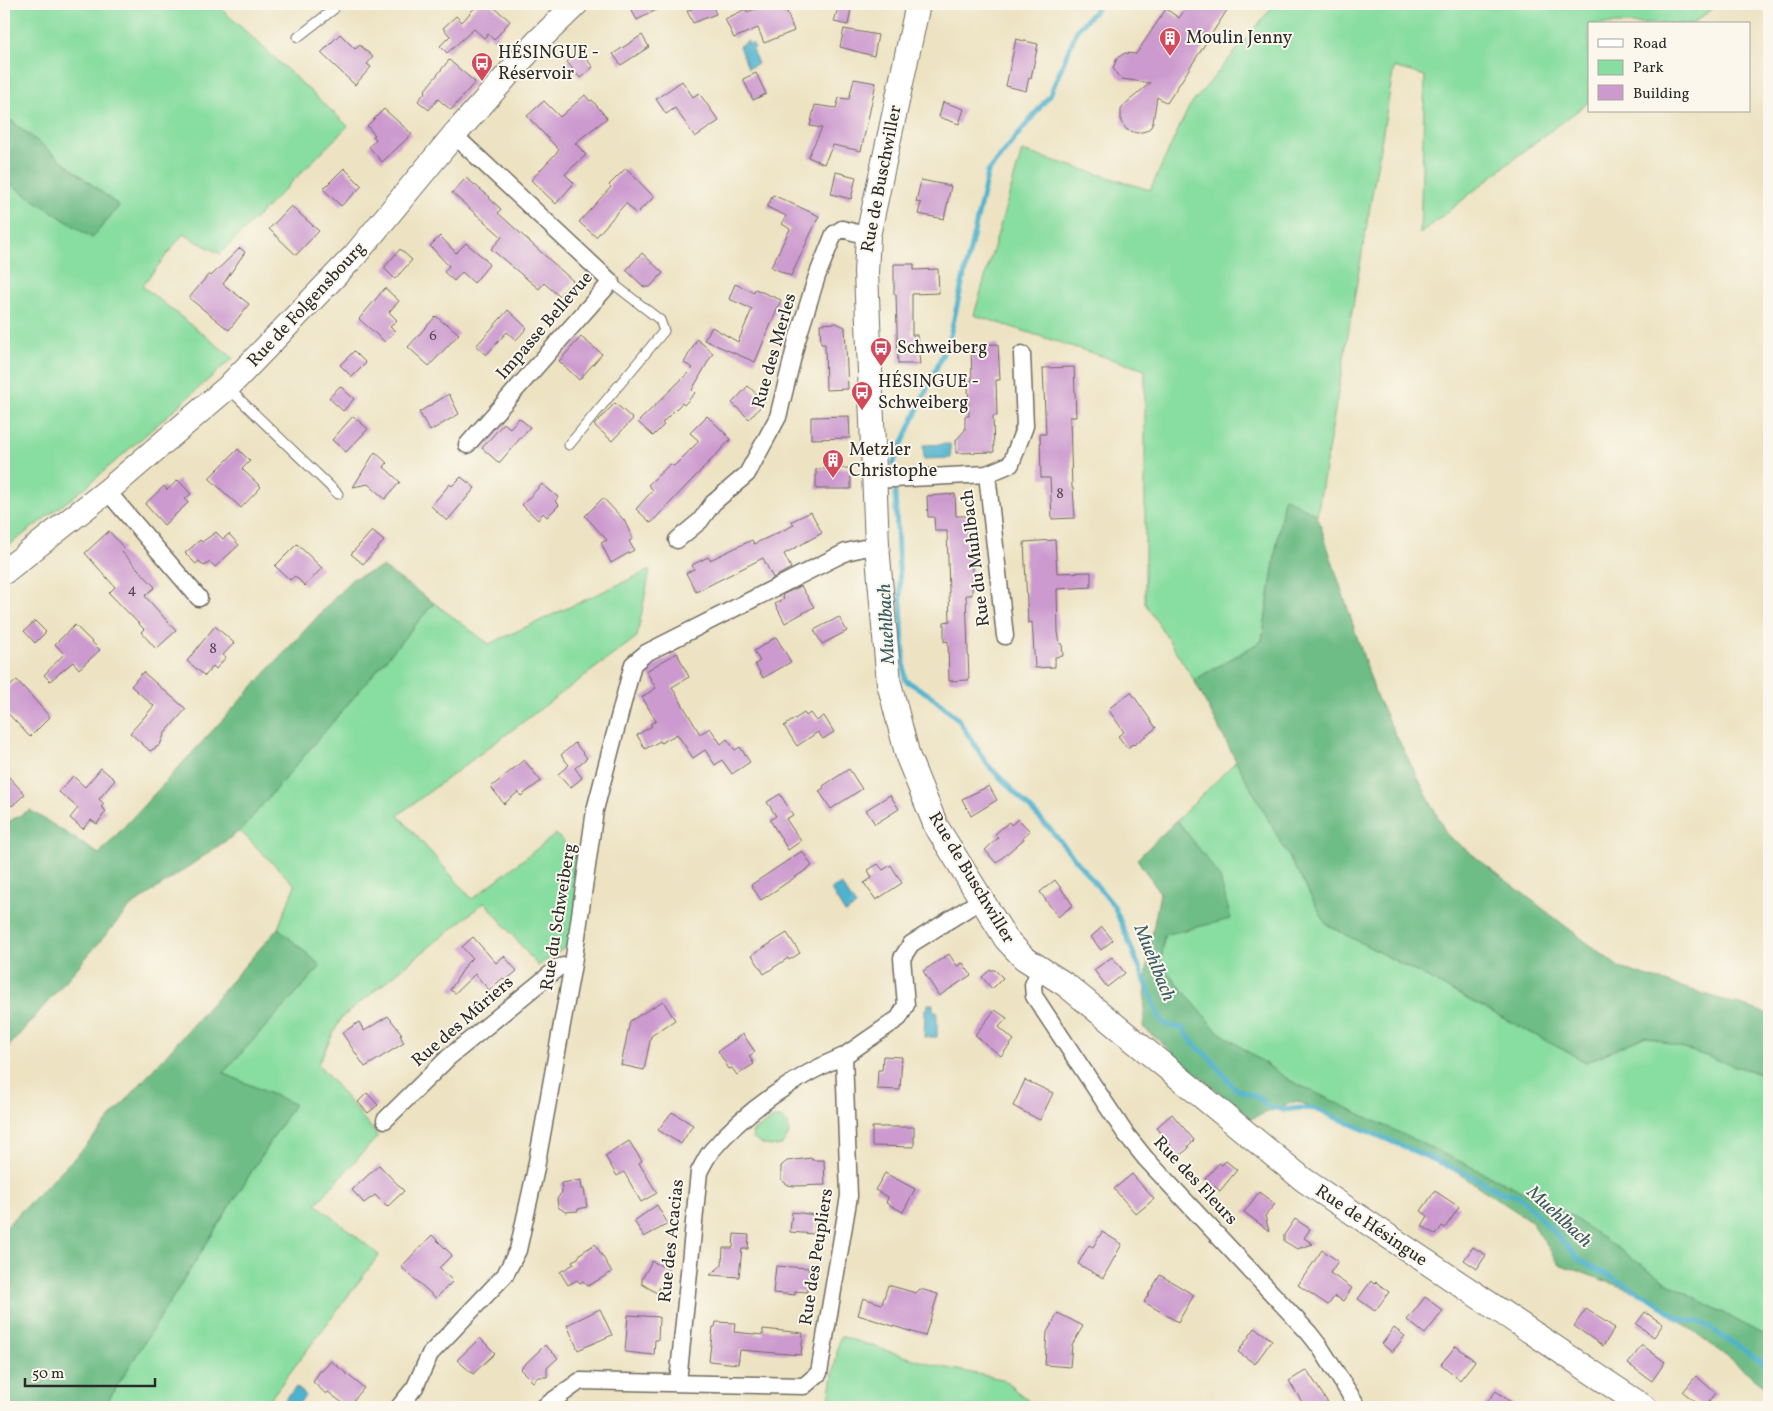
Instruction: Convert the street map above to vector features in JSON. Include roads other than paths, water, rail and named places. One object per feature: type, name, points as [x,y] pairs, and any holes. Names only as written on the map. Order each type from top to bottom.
[{"type":"street","name":"Rue de Buschwiller","points":[[918,4],[868,236],[866,272],[877,545],[889,683],[908,757],[936,826],[981,900],[1012,947],[1024,958],[1066,985],[1114,1025]]},
{"type":"street","name":"Rue de Folgensbourg","points":[[4,572],[107,491],[228,388],[355,255],[454,134],[572,5]]},
{"type":"street","name":"Impasse Bellevue","points":[[454,134],[611,282],[467,445]]},
{"type":"street","name":"Rue des Merles","points":[[677,540],[700,521],[713,503],[747,474],[778,418],[817,276],[834,234],[842,229],[868,236]]},
{"type":"street","name":"Rue du Muhlbach","points":[[874,480],[987,474],[1011,464],[1025,426],[1022,354]]},
{"type":"street","name":"Rue du Muhlbach","points":[[987,474],[1005,636]]},
{"type":"street","points":[[107,491],[198,598]]},
{"type":"street","name":"Rue du Schweiberg","points":[[399,1407],[415,1387],[430,1354],[505,1275],[518,1250],[535,1173],[573,964],[595,810],[633,664],[646,653],[846,552],[877,545]]},
{"type":"street","points":[[844,1056],[899,1018],[906,1005],[902,958],[911,944],[981,900]]},
{"type":"street","name":"Rue des Mûriers","points":[[386,1120],[449,1057],[558,967],[573,964]]},
{"type":"street","name":"Rue des Fleurs","points":[[1040,968],[1033,985],[1034,996],[1125,1133],[1146,1159],[1309,1333],[1358,1407]]},
{"type":"street","name":"Rue de Hésingue","points":[[1114,1025],[1271,1155],[1311,1185],[1644,1407]]},
{"type":"street","name":"Rue des Peupliers","points":[[544,1407],[580,1382],[678,1382],[804,1386],[819,1373],[849,1196],[844,1056]]},
{"type":"street","name":"Rue des Acacias","points":[[678,1382],[699,1172],[712,1150],[756,1108],[820,1066],[844,1056]]},
{"type":"lane","points":[[298,37],[334,9],[334,4]]},
{"type":"lane","points":[[569,445],[664,331],[660,320],[611,282]]},
{"type":"lane","points":[[228,388],[338,494]]},
{"type":"water","points":[[748,41],[749,45],[752,43],[755,48],[752,49],[758,64],[748,68],[739,46]]},
{"type":"water","points":[[950,444],[951,458],[924,459],[923,445]]},
{"type":"water","points":[[841,884],[856,906],[845,913],[831,890]]},
{"type":"water","points":[[928,1004],[933,1004],[933,1011],[937,1011],[937,1037],[924,1037],[925,1009],[927,1009]]},
{"type":"water","points":[[296,1387],[306,1395],[296,1407],[280,1406]]},
{"type":"waterway","points":[[893,464],[949,340],[988,172],[1050,95],[1077,30],[1101,4]]},
{"type":"waterway","name":"Muehlbach","points":[[895,493],[905,680],[931,696],[958,719],[987,764],[1050,829],[1114,906],[1161,1020],[1169,1026],[1182,1028],[1194,1044],[1212,1060],[1234,1088],[1260,1098],[1267,1106],[1284,1110],[1299,1108],[1316,1109],[1467,1174],[1500,1192],[1519,1196],[1581,1261],[1652,1299],[1679,1319],[1700,1322],[1760,1360],[1769,1369]]},
{"type":"place","name":"Moulin Jenny","points":[[1170,57]]},
{"type":"place","name":"HÉSINGUE - Réservoir","points":[[482,82]]},
{"type":"place","name":"Schweiberg","points":[[881,367]]},
{"type":"place","name":"HÉSINGUE - Schweiberg","points":[[862,411]]},
{"type":"place","name":"Metzler Christophe","points":[[833,479]]}]
